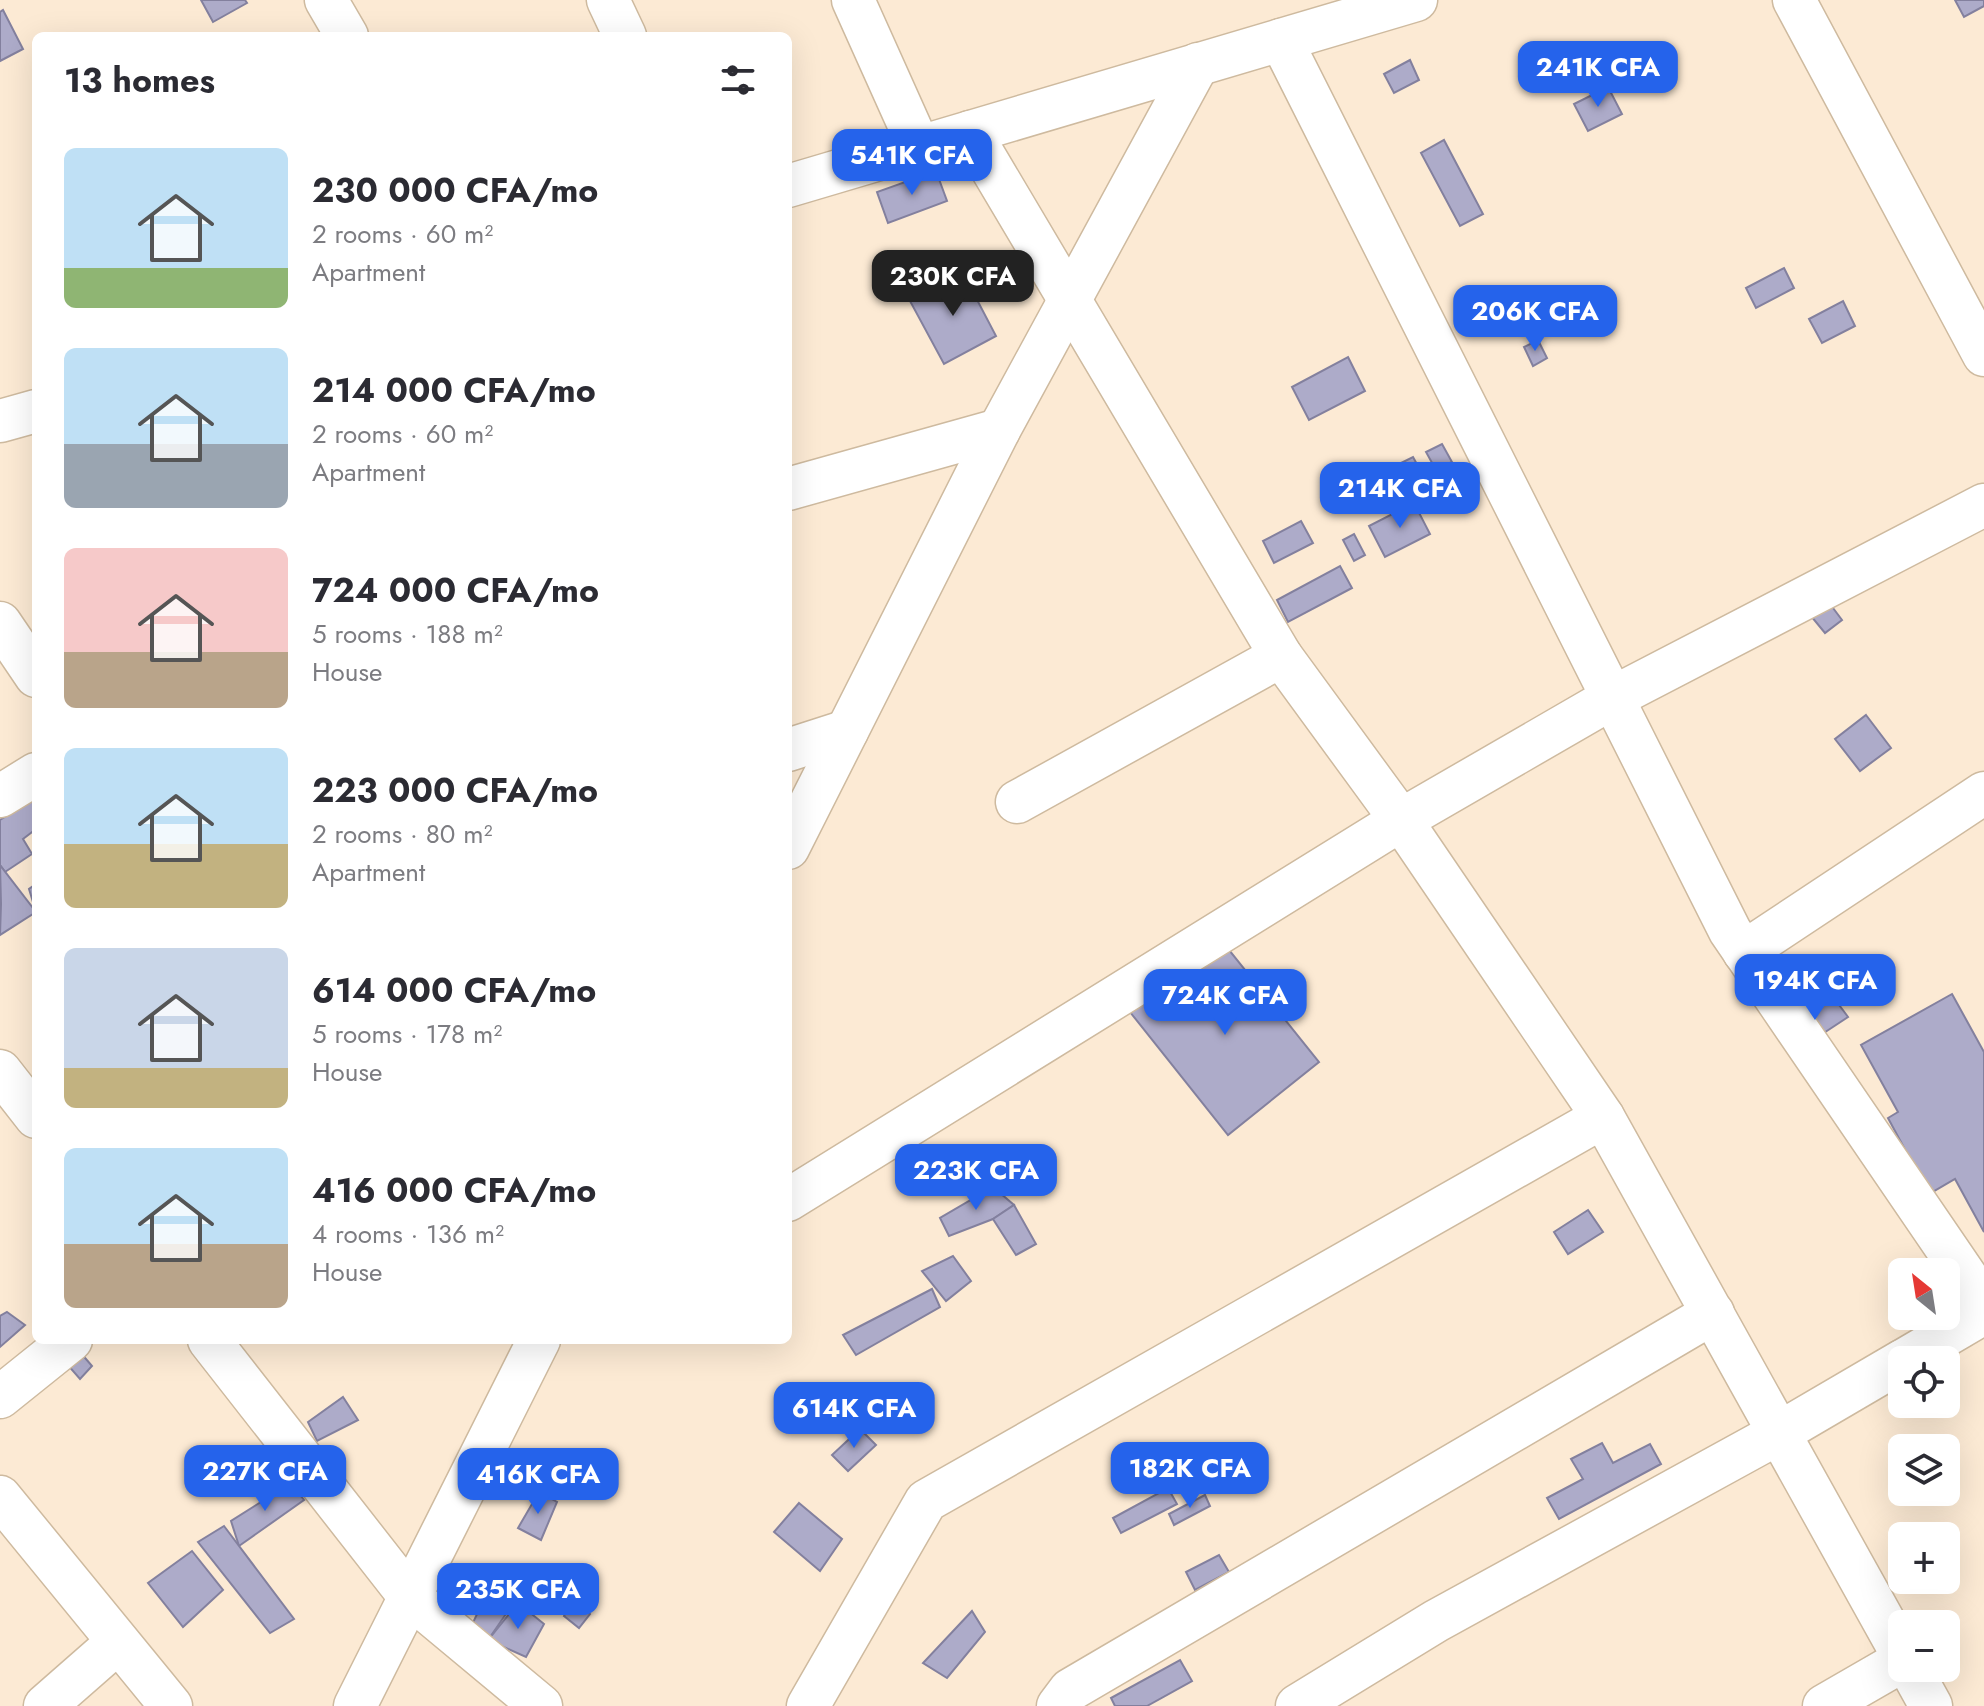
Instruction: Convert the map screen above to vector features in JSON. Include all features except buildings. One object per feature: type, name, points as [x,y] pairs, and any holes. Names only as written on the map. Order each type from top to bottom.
[{"type":"street","points":[[326,0],[345,32]]},
{"type":"street","points":[[608,0],[623,32]]},
{"type":"street","points":[[853,0],[919,147]]},
{"type":"street","points":[[792,185],[1281,40],[1316,14],[1416,0]]},
{"type":"street","points":[[1794,0],[1984,355]]},
{"type":"street","points":[[1281,40],[1730,931],[1984,1303]]},
{"type":"street","points":[[792,840],[999,430],[1198,64]]},
{"type":"street","points":[[970,132],[1281,656],[1401,820],[1603,1117],[1888,1629]]},
{"type":"street","points":[[0,421],[32,412]]},
{"type":"street","points":[[792,488],[999,430]]},
{"type":"street","points":[[792,1198],[1401,820],[1612,698],[1984,505]]},
{"type":"street","points":[[0,623],[32,670]]},
{"type":"street","points":[[1017,802],[1281,656]]},
{"type":"street","points":[[792,749],[847,731]]},
{"type":"street","points":[[0,796],[32,776]]},
{"type":"street","points":[[1744,952],[1984,793]]},
{"type":"street","points":[[0,1071],[32,1112]]},
{"type":"street","points":[[808,1706],[926,1501],[1603,1117]]},
{"type":"street","points":[[1058,1706],[1070,1690],[1713,1313]]},
{"type":"street","points":[[1928,1346],[1984,1313]]},
{"type":"street","points":[[0,1397],[66,1344]]},
{"type":"street","points":[[212,1344],[410,1597],[541,1706]]},
{"type":"street","points":[[355,1706],[529,1346]]},
{"type":"street","points":[[1297,1706],[1436,1621],[1888,1370]]},
{"type":"street","points":[[0,1497],[171,1706]]},
{"type":"street","points":[[45,1706],[118,1642]]},
{"type":"street","points":[[1824,1706],[1888,1669]]},
{"type":"street","points":[[1918,1682],[1931,1706]]}]
